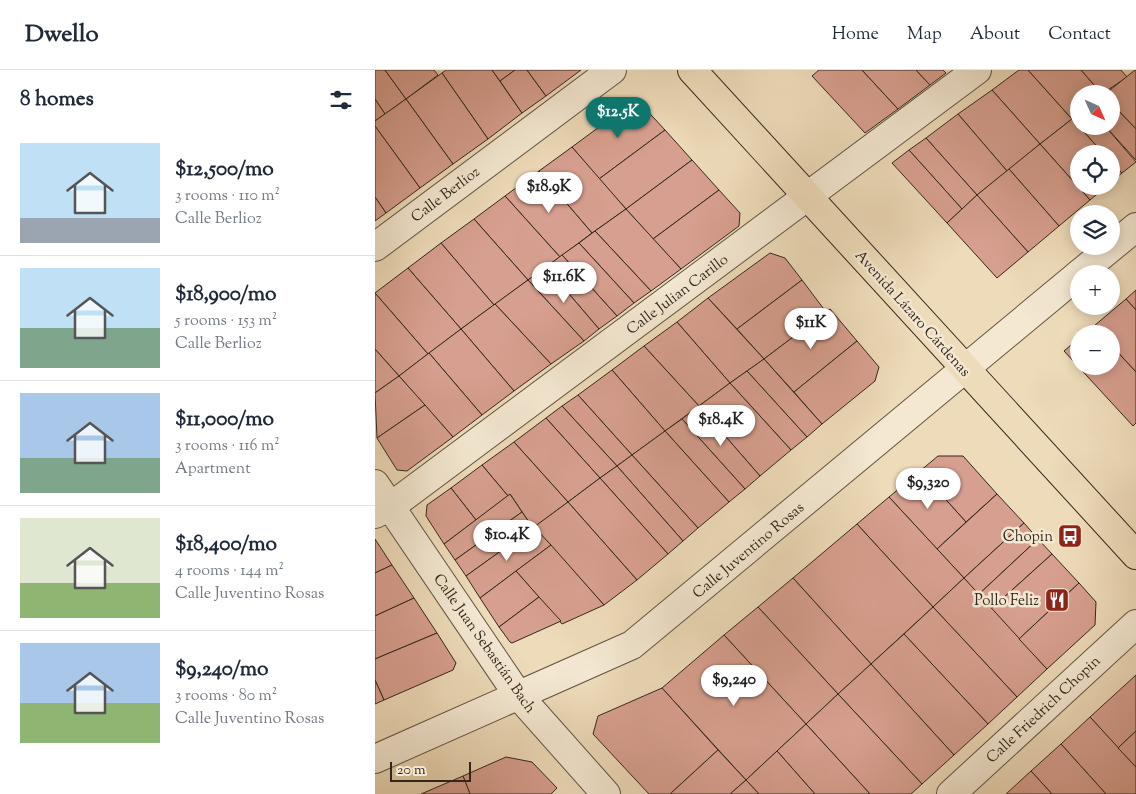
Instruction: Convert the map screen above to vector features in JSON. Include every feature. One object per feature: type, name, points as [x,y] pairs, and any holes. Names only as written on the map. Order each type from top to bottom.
[{"type":"main road","name":"Avenida Lázaro Cárdenas","points":[[691,70],[964,370],[1136,555]]},
{"type":"street","name":"Calle Berlioz","points":[[375,247],[612,70]]},
{"type":"street","name":"Calle Julian Carillo","points":[[383,510],[977,70]]},
{"type":"street","name":"Calle Juventino Rosas","points":[[1090,265],[1136,227]]},
{"type":"street","name":"Calle Juventino Rosas","points":[[375,758],[633,645],[1070,282]]},
{"type":"street","name":"Calle Juan Sebastián Bach","points":[[375,484],[383,510],[518,695],[606,794]]},
{"type":"street","name":"Calle Friedrich Chopin","points":[[951,794],[1136,624]]},
{"type":"building","points":[[375,70],[385,70],[406,99],[385,114],[375,99]]},
{"type":"building","points":[[385,70],[434,70],[438,75],[406,99]]},
{"type":"building","points":[[446,70],[492,70],[522,113],[488,139],[442,73]]},
{"type":"building","points":[[492,70],[515,70],[500,81]]},
{"type":"building","points":[[515,70],[527,70],[546,96],[522,113],[500,81]]},
{"type":"building","points":[[527,70],[581,70],[546,96]]},
{"type":"building","points":[[819,70],[862,70],[898,109],[865,133],[812,76]]},
{"type":"building","points":[[862,70],[916,70],[930,85],[898,109]]},
{"type":"building","points":[[916,70],[943,70],[946,73],[930,85]]},
{"type":"building","points":[[1019,70],[1028,70],[1070,117],[1070,121],[1040,144],[992,90]]},
{"type":"building","points":[[1028,70],[1081,70],[1094,85],[1070,85],[1070,117]]},
{"type":"building","points":[[1081,70],[1121,70],[1127,77],[1115,85],[1094,85]]},
{"type":"building","points":[[1136,70],[1136,129],[1120,112],[1120,85],[1116,85]]},
{"type":"building","points":[[442,73],[488,139],[453,164],[406,99]]},
{"type":"building","points":[[992,90],[1040,144],[1007,171],[958,114]]},
{"type":"building","points":[[375,99],[385,114],[375,121]]},
{"type":"building","points":[[406,99],[453,164],[420,188],[375,126],[375,121]]},
{"type":"building","points":[[633,102],[641,104],[665,130],[599,179],[572,147]]},
{"type":"building","points":[[1120,112],[1136,129],[1136,160],[1113,135],[1120,135]]},
{"type":"building","points":[[958,114],[1007,171],[977,195],[926,138]]},
{"type":"building","points":[[1070,121],[1070,135],[1087,135],[1096,145],[1070,145],[1070,178],[1040,144]]},
{"type":"building","points":[[375,126],[420,188],[386,213],[375,197]]},
{"type":"building","points":[[665,130],[692,160],[626,209],[599,179]]},
{"type":"building","points":[[1087,135],[1113,135],[1136,162],[1122,173],[1120,171],[1120,145],[1096,145]]},
{"type":"building","points":[[926,138],[977,195],[962,209],[909,150]]},
{"type":"building","points":[[1040,144],[1070,178],[1070,195],[1086,195],[1090,200],[1084,205],[1070,205],[1070,217],[1059,226],[1009,169]]},
{"type":"building","points":[[572,147],[626,209],[592,233],[539,171]]},
{"type":"building","points":[[909,150],[962,209],[947,223],[892,163]]},
{"type":"building","points":[[692,160],[719,190],[653,239],[626,209]]},
{"type":"building","points":[[1009,169],[1059,226],[1028,252],[977,195]]},
{"type":"building","points":[[539,171],[592,233],[560,257],[505,196]]},
{"type":"building","points":[[719,190],[740,213],[739,226],[681,269],[653,239]]},
{"type":"building","points":[[977,195],[1028,252],[997,278],[947,223]]},
{"type":"building","points":[[1086,195],[1096,195],[1090,200]]},
{"type":"building","points":[[505,196],[560,257],[528,280],[474,219]]},
{"type":"building","points":[[375,197],[386,213],[375,221]]},
{"type":"building","points":[[626,209],[681,269],[651,291],[595,231]]},
{"type":"building","points":[[474,219],[528,280],[494,305],[441,243]]},
{"type":"building","points":[[595,231],[651,291],[634,303],[579,243]]},
{"type":"building","points":[[441,243],[494,305],[461,329],[408,268]]},
{"type":"building","points":[[579,243],[634,303],[617,316],[562,255]]},
{"type":"building","points":[[770,253],[785,258],[802,280],[737,329],[708,298]]},
{"type":"building","points":[[562,255],[617,316],[599,329],[546,267]]},
{"type":"building","points":[[546,267],[599,329],[584,341],[528,280]]},
{"type":"building","points":[[408,268],[461,329],[428,354],[375,293]]},
{"type":"building","points":[[528,280],[584,341],[551,364],[495,304]]},
{"type":"building","points":[[802,280],[826,312],[764,359],[737,329]]},
{"type":"building","points":[[1136,290],[1136,310],[1126,299]]},
{"type":"building","points":[[375,293],[428,354],[399,376],[375,349]]},
{"type":"building","points":[[708,298],[764,359],[730,383],[677,322]]},
{"type":"building","points":[[1126,299],[1136,310],[1136,372],[1120,355],[1120,325],[1095,325],[1107,315],[1120,315],[1120,304]]},
{"type":"building","points":[[495,304],[551,364],[514,391],[461,329]]},
{"type":"building","points":[[830,309],[857,341],[794,392],[764,359]]},
{"type":"building","points":[[677,322],[730,383],[699,406],[644,346]]},
{"type":"building","points":[[461,329],[514,391],[482,415],[429,353]]},
{"type":"building","points":[[857,341],[879,367],[875,381],[822,424],[794,392]]},
{"type":"building","points":[[644,346],[699,406],[665,431],[612,370]]},
{"type":"building","points":[[1070,346],[1070,358],[1064,351]]},
{"type":"building","points":[[375,349],[399,376],[375,393]]},
{"type":"building","points":[[429,353],[482,415],[453,437],[399,376]]},
{"type":"building","points":[[1120,355],[1136,372],[1136,423],[1133,426],[1086,375],[1120,375]]},
{"type":"building","points":[[764,359],[822,424],[807,437],[747,371]]},
{"type":"building","points":[[612,370],[665,431],[632,455],[578,395]]},
{"type":"building","points":[[747,371],[807,437],[791,450],[730,383]]},
{"type":"building","points":[[399,376],[425,405],[377,438],[375,393]]},
{"type":"building","points":[[730,383],[791,450],[760,476],[699,406]]},
{"type":"building","points":[[578,395],[632,455],[617,466],[562,406]]},
{"type":"building","points":[[425,405],[453,437],[407,471],[397,470],[377,438]]},
{"type":"building","points":[[562,406],[617,466],[600,478],[546,418]]},
{"type":"building","points":[[699,406],[760,476],[745,489],[682,419]]},
{"type":"building","points":[[546,418],[600,478],[568,502],[514,442]]},
{"type":"building","points":[[682,419],[745,489],[729,502],[665,431]]},
{"type":"building","points":[[665,431],[729,502],[698,528],[632,455]]},
{"type":"building","points":[[514,442],[568,502],[533,528],[510,494],[508,496],[482,465]]},
{"type":"building","points":[[632,455],[698,528],[683,541],[617,466]]},
{"type":"building","points":[[938,456],[963,456],[997,494],[966,522],[920,471]]},
{"type":"building","points":[[482,465],[508,496],[476,520],[451,488]]},
{"type":"building","points":[[617,466],[683,541],[668,554],[600,478]]},
{"type":"building","points":[[920,471],[966,522],[937,549],[889,497]]},
{"type":"building","points":[[600,478],[668,554],[637,580],[568,502]]},
{"type":"building","points":[[451,488],[476,520],[444,544],[426,516],[427,505]]},
{"type":"building","points":[[510,494],[522,512],[455,560],[444,544]]},
{"type":"building","points":[[997,494],[1024,523],[964,578],[937,549]]},
{"type":"building","points":[[889,497],[964,578],[933,607],[857,524]]},
{"type":"building","points":[[568,502],[637,580],[604,605],[534,527]]},
{"type":"building","points":[[522,512],[533,528],[466,576],[455,560]]},
{"type":"building","points":[[1024,523],[1038,539],[978,595],[964,578]]},
{"type":"building","points":[[857,524],[933,607],[871,664],[793,578]]},
{"type":"building","points":[[534,527],[551,545],[480,598],[466,576]]},
{"type":"building","points":[[375,539],[392,565],[375,573]]},
{"type":"building","points":[[1038,539],[1052,554],[991,609],[978,595]]},
{"type":"building","points":[[551,545],[604,605],[562,624],[516,571]]},
{"type":"building","points":[[1052,554],[1079,583],[1019,639],[991,609]]},
{"type":"building","points":[[392,565],[414,598],[375,616],[375,573]]},
{"type":"building","points":[[516,571],[539,597],[499,627],[480,598]]},
{"type":"building","points":[[793,578],[871,664],[838,694],[758,607]]},
{"type":"building","points":[[964,578],[1047,669],[1017,697],[933,607]]},
{"type":"building","points":[[1079,583],[1096,602],[1095,625],[1047,669],[1019,639]]},
{"type":"building","points":[[539,597],[561,621],[512,643],[510,642],[499,627]]},
{"type":"building","points":[[414,598],[437,633],[375,659],[375,616]]},
{"type":"building","points":[[758,607],[838,694],[806,724],[724,635]]},
{"type":"building","points":[[933,607],[1017,697],[988,724],[904,634]]},
{"type":"building","points":[[437,633],[456,663],[453,670],[384,700],[375,680],[375,659]]},
{"type":"building","points":[[904,634],[988,724],[954,755],[871,664]]},
{"type":"building","points":[[724,635],[806,724],[746,780],[662,688]]},
{"type":"building","points":[[871,664],[954,755],[922,784],[838,694]]},
{"type":"building","points":[[1136,675],[1136,731],[1118,748],[1090,717]]},
{"type":"building","points":[[375,680],[384,700],[375,704]]},
{"type":"building","points":[[662,688],[718,750],[670,794],[649,794],[593,734],[598,716]]},
{"type":"building","points":[[838,694],[922,784],[911,794],[870,794],[806,724]]},
{"type":"building","points":[[1090,717],[1136,767],[1136,794],[1106,794],[1061,744]]},
{"type":"building","points":[[806,724],[870,794],[815,794],[777,751]]},
{"type":"building","points":[[1136,731],[1136,767],[1118,748]]},
{"type":"building","points":[[1061,744],[1106,794],[1052,794],[1031,771]]},
{"type":"building","points":[[718,750],[746,780],[730,794],[670,794]]},
{"type":"building","points":[[777,751],[815,794],[759,794],[746,780]]},
{"type":"building","points":[[506,757],[532,762],[557,788],[551,794],[470,794],[463,776]]},
{"type":"building","points":[[1031,771],[1052,794],[1006,794]]},
{"type":"building","points":[[463,776],[470,794],[421,794]]},
{"type":"building","points":[[746,780],[759,794],[730,794]]},
{"type":"place","name":"Chopin","points":[[1070,536]]},
{"type":"place","name":"Pollo Feliz","points":[[1057,600]]}]
